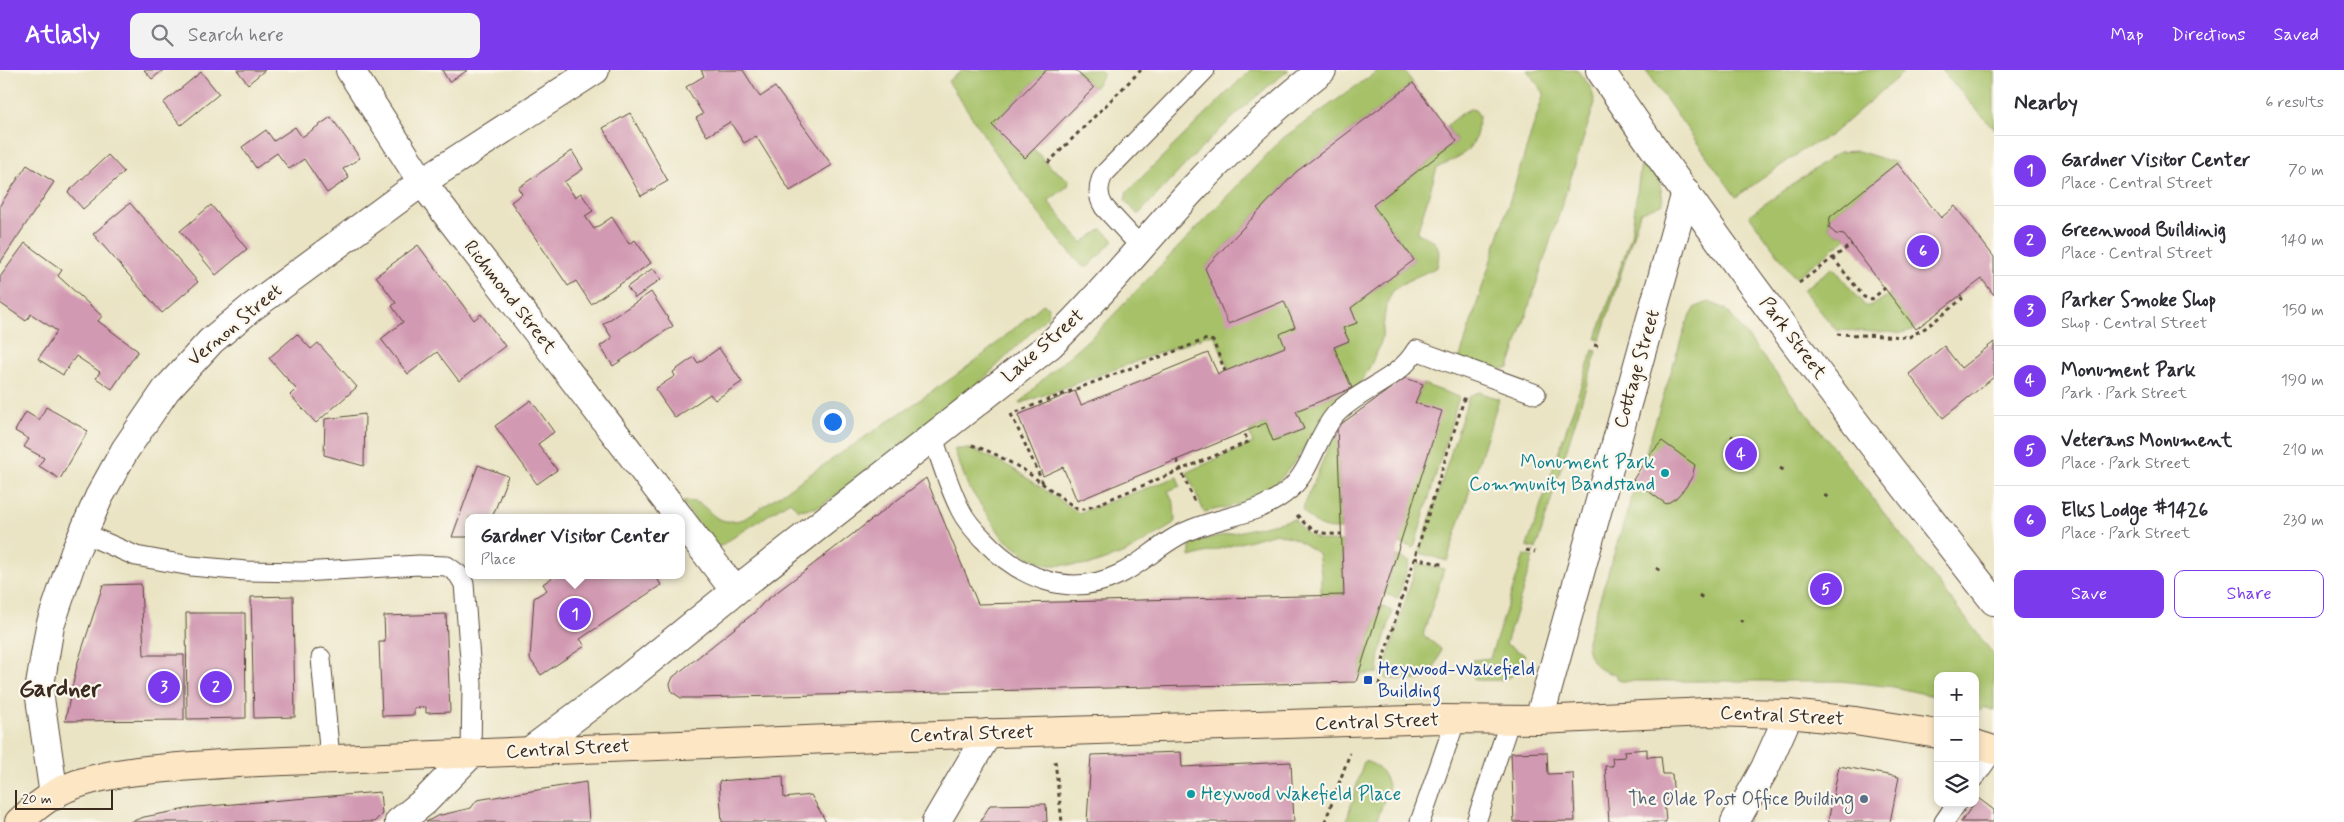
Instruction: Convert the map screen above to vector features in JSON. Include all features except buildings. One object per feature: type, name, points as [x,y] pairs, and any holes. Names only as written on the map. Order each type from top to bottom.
[{"type":"main road","name":"Central Street","points":[[19,822],[69,787],[107,777],[157,770],[237,763],[988,733],[1456,719],[1539,720],[1706,712],[1789,714],[1924,730],[1934,733]]},
{"type":"main road","points":[[1979,745],[1994,750]]},
{"type":"street","name":"Richmond Street","points":[[350,70],[422,182],[676,514]]},
{"type":"street","name":"Vernon Street","points":[[54,796],[39,691],[50,626],[83,533],[125,450],[166,390],[187,365],[251,308],[422,182],[595,70]]},
{"type":"street","name":"Lake Street","points":[[531,750],[625,680],[735,590],[1054,342],[1239,142],[1322,70]]},
{"type":"street","name":"Park Street","points":[[1600,70],[1686,192],[1919,506],[1994,601]]},
{"type":"street","name":"Cottage Street","points":[[1539,720],[1686,192]]},
{"type":"street","name":"Richmond Street","points":[[685,525],[735,590]]},
{"type":"street","points":[[1735,822],[1765,768],[1789,714]]},
{"type":"street","points":[[936,822],[988,733]]},
{"type":"street","points":[[399,822],[425,801],[471,754]]},
{"type":"lane","points":[[1141,247],[1104,207],[1100,200],[1099,183],[1103,175],[1205,70]]},
{"type":"lane","points":[[936,434],[961,512],[1000,558],[1032,577],[1059,584],[1084,584],[1120,574],[1189,530],[1253,512],[1281,495],[1306,470],[1328,424],[1336,415],[1396,372],[1412,358],[1416,350],[1536,394]]},
{"type":"lane","points":[[83,533],[136,556],[190,566],[246,571],[302,572],[419,565],[446,566],[458,574],[464,584],[472,684],[471,754]]},
{"type":"lane","points":[[321,658],[330,759]]},
{"type":"lane","points":[[1420,822],[1456,719]]},
{"type":"lane","points":[[1476,822],[1510,720]]},
{"type":"lane","points":[[1979,771],[1994,750]]},
{"type":"lane","points":[[1944,822],[1954,807]]},
{"type":"path","points":[[1048,163],[1141,70]]},
{"type":"path","points":[[1799,283],[1852,244]]},
{"type":"path","points":[[1833,258],[1864,297],[1872,299],[1885,288]]},
{"type":"path","points":[[1837,334],[1909,337],[1917,334],[1934,322],[1962,299],[1960,296]]},
{"type":"path","points":[[1011,414],[1207,339],[1213,341],[1225,371]]},
{"type":"path","points":[[998,386],[1044,484]]},
{"type":"path","points":[[1379,685],[1384,656],[1466,394]]},
{"type":"path","points":[[936,434],[993,453],[1044,484],[1077,509],[1086,509],[1248,442],[1244,432]]},
{"type":"path","points":[[1731,436],[1736,439]]},
{"type":"path","points":[[1177,460],[1204,525]]},
{"type":"path","points":[[1780,468],[1785,471]]},
{"type":"path","points":[[1281,495],[1301,520],[1316,532],[1342,534]]},
{"type":"path","points":[[1824,495],[1829,498]]},
{"type":"path","points":[[1526,550],[1534,552]]},
{"type":"path","points":[[1414,558],[1445,565]]},
{"type":"path","points":[[1656,568],[1662,571]]},
{"type":"path","points":[[1698,595],[1704,599]]},
{"type":"path","points":[[1740,620],[1745,623]]},
{"type":"path","points":[[1325,822],[1350,753]]},
{"type":"path","points":[[1055,760],[1062,822]]},
{"type":"green space","points":[[963,70],[1046,70],[992,125],[1025,158],[1034,149],[1050,167],[1069,180],[1068,186],[1048,201],[1082,243],[1102,229],[1114,240],[1088,267],[1082,266],[1028,200],[948,81]]},
{"type":"green space","points":[[1075,70],[1100,70],[1104,74],[1094,88]]},
{"type":"green space","points":[[1250,70],[1289,70],[1229,121],[1138,215],[1125,200],[1127,192]]},
{"type":"green space","points":[[1379,70],[1404,70],[1413,83],[1296,172],[1205,268],[1284,301],[1295,327],[1285,347],[1229,370],[1215,336],[1209,335],[1019,404],[1040,382],[1098,331],[1283,138]]},
{"type":"green space","points":[[1527,70],[1577,70],[1591,88],[1595,103],[1509,368],[1492,370],[1459,360],[1544,93]]},
{"type":"green space","points":[[1645,70],[1906,70],[1831,135],[1803,150],[1736,197]]},
{"type":"green space","points":[[1941,70],[1994,70],[1994,129]]},
{"type":"green space","points":[[1470,109],[1475,110],[1479,115],[1476,136],[1463,154],[1437,168],[1417,233],[1429,238],[1436,244],[1439,253],[1437,267],[1394,290],[1387,304],[1380,345],[1365,375],[1356,388],[1331,405],[1285,474],[1260,495],[1230,507],[1204,512],[1187,472],[1253,443],[1249,431],[1266,423],[1274,441],[1304,429],[1296,411],[1351,388],[1334,347],[1348,341],[1343,328],[1351,308],[1414,260],[1373,205],[1457,141],[1446,126]]},
{"type":"green space","points":[[1858,151],[1897,163],[1830,217],[1829,228],[1836,234],[1844,235],[1847,238],[1795,278],[1749,215],[1839,152]]},
{"type":"green space","points":[[1641,163],[1651,169],[1658,179],[1663,203],[1640,213],[1600,340],[1596,339],[1631,236]]},
{"type":"green space","points":[[1833,267],[1865,306],[1872,306],[1890,294],[1916,329],[1901,333],[1836,330],[1803,290]]},
{"type":"green space","points":[[1709,302],[1726,309],[1994,655],[1994,710],[1983,707],[1982,711],[1979,710],[1979,672],[1934,672],[1934,696],[1894,687],[1841,681],[1621,681],[1617,679],[1617,674],[1604,671],[1591,659],[1587,640],[1686,324],[1696,307]]},
{"type":"green space","points":[[1043,304],[1048,307],[1049,313],[1047,317],[973,389],[916,437],[819,507],[798,510],[790,501],[717,548],[682,502],[692,501],[699,504],[715,517],[722,520],[744,519],[955,376]]},
{"type":"green space","points":[[1593,350],[1597,351],[1536,549],[1527,546]]},
{"type":"green space","points":[[1423,384],[1459,397],[1414,548],[1400,543],[1415,403]]},
{"type":"green space","points":[[1479,392],[1499,399],[1447,561],[1419,553],[1468,399],[1471,395]]},
{"type":"green space","points":[[1337,427],[1341,529],[1318,525],[1302,510]]},
{"type":"green space","points":[[954,449],[973,449],[1012,468],[1079,513],[1177,477],[1180,486],[1168,491],[1174,504],[1175,521],[1171,526],[1125,553],[1090,565],[1048,565],[1028,557],[1003,538],[968,486]]},
{"type":"green space","points":[[1294,519],[1303,530],[1314,538],[1327,541],[1342,541],[1344,595],[1321,596],[1321,573],[1318,553],[1296,539],[1276,533],[1190,557],[1190,547],[1194,542]]},
{"type":"green space","points":[[1524,555],[1533,557],[1506,644],[1525,655],[1522,664],[1513,675],[1507,678],[1500,680],[1475,680],[1469,667],[1473,660],[1490,658]]},
{"type":"green space","points":[[1396,556],[1410,561],[1398,598],[1384,594]]},
{"type":"green space","points":[[1417,563],[1444,569],[1423,635],[1441,649],[1440,653],[1435,666],[1422,679],[1385,679],[1385,666]]},
{"type":"green space","points":[[1380,606],[1393,611],[1380,653],[1378,673],[1358,675]]},
{"type":"green space","points":[[1364,761],[1380,770],[1389,787],[1376,822],[1346,822]]},
{"type":"place","name":"Elks Lodge #1426","points":[[1923,251]]},
{"type":"place","name":"Monument Park","points":[[1741,454]]},
{"type":"place","name":"Monument Park Community Bandstand","points":[[1665,473]]},
{"type":"place","name":"Veterans Monument","points":[[1826,589]]},
{"type":"place","name":"Gardner Visitor Center","points":[[575,614]]},
{"type":"place","name":"Heywood-Wakefield Building","points":[[1368,680]]},
{"type":"place","name":"Parker Smoke Shop","points":[[164,687]]},
{"type":"place","name":"Greenwood Buildinig","points":[[216,687]]},
{"type":"place","name":"Heywood Wakefield Place","points":[[1191,794]]},
{"type":"place","name":"The Olde Post Office Building","points":[[1864,799]]},
{"type":"district","name":"Gardner","points":[[60,689]]}]
